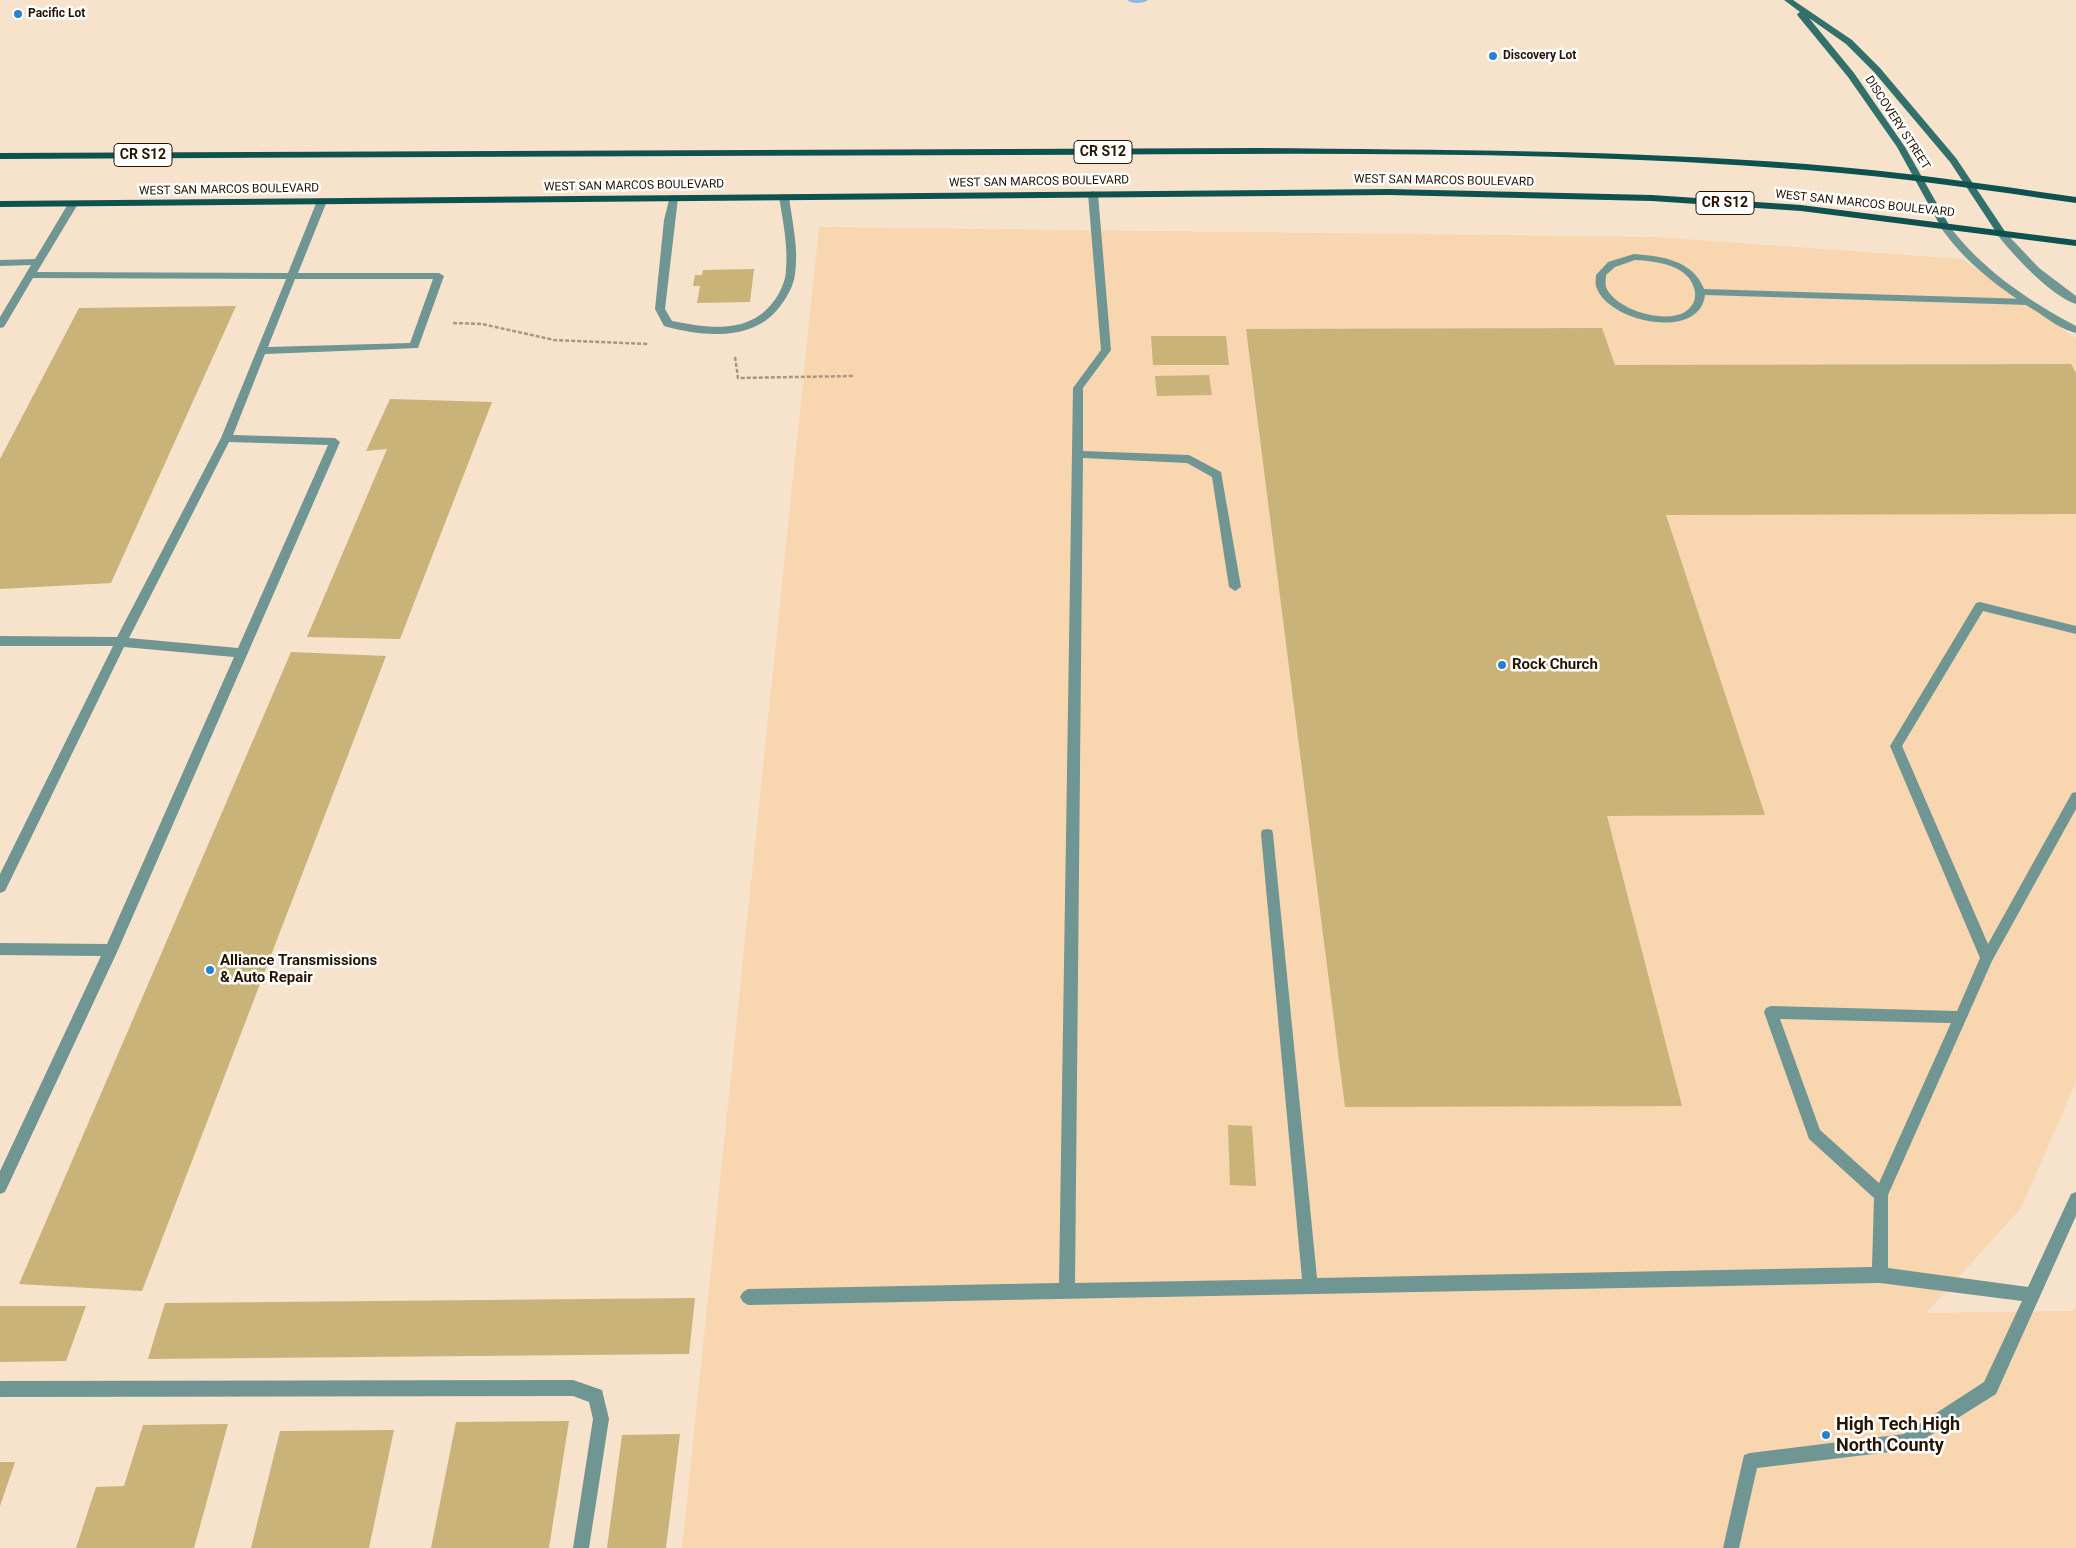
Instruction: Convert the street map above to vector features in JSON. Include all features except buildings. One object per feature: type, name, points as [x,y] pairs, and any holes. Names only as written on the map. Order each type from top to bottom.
[{"type":"main road","name":"DISCOVERY STREET","points":[[1789,0],[1851,75],[1907,156],[1944,225]]},
{"type":"main road","name":"DISCOVERY STREET","points":[[1789,0],[1848,42],[1877,70],[1953,160],[2001,232]]},
{"type":"main road","name":"WEST SAN MARCOS BOULEVARD","points":[[0,156],[1249,151],[1411,153],[1709,162],[1805,167],[1970,185],[2076,200]]},
{"type":"main road","name":"WEST SAN MARCOS BOULEVARD","points":[[0,204],[1389,192],[1652,198],[1801,208],[2076,243]]},
{"type":"street","points":[[1067,1290],[1078,388],[1106,350],[1094,194]]},
{"type":"street","points":[[673,198],[660,309],[668,324],[701,331],[743,330],[774,313],[791,276],[784,197]]},
{"type":"street","points":[[0,887],[121,642],[226,438],[322,201]]},
{"type":"street","points":[[0,326],[32,275],[72,204]]},
{"type":"street","name":"DISCOVERY STREET","points":[[1944,225],[1963,250],[2028,302],[2076,330]]},
{"type":"street","name":"DISCOVERY STREET","points":[[2001,232],[2021,258],[2064,294],[2076,301]]},
{"type":"street","points":[[1634,257],[1652,258],[1670,262],[1685,270],[1696,281],[1702,292],[1700,303],[1692,312],[1686,315],[1662,320],[1644,318],[1628,312],[1605,296],[1600,285],[1601,276],[1606,267],[1618,260],[1634,257]]},
{"type":"street","points":[[0,263],[39,262]]},
{"type":"street","points":[[32,275],[439,276],[414,346],[262,351]]},
{"type":"street","points":[[1702,292],[2028,302]]},
{"type":"street","points":[[0,1187],[111,950],[335,442],[226,438]]},
{"type":"street","points":[[1077,454],[1189,459],[1217,475],[1235,587]]},
{"type":"street","points":[[1987,958],[1896,746],[1980,606],[2076,630]]},
{"type":"street","points":[[0,641],[121,642],[242,653]]},
{"type":"street","points":[[1880,1275],[1881,1195],[1987,958],[2076,797]]},
{"type":"street","points":[[1267,834],[1310,1286]]},
{"type":"street","points":[[0,949],[111,950]]},
{"type":"street","points":[[1881,1195],[1814,1134],[1771,1012],[1960,1017]]},
{"type":"street","points":[[1731,1548],[1750,1462],[1907,1442],[1990,1388],[2076,1200]]},
{"type":"street","points":[[748,1297],[1880,1275],[2032,1295]]},
{"type":"street","points":[[0,1389],[573,1388],[596,1396],[601,1419],[582,1548]]},
{"type":"path","points":[[423,321],[482,324],[554,340],[654,344]]},
{"type":"path","points":[[734,354],[738,378],[854,376]]},
{"type":"shaded area","points":[[819,227],[1655,237],[1962,259],[2076,339],[2076,1082],[2021,1208],[1926,1313],[2073,1311],[2076,1305],[2076,1548],[682,1548]]},
{"type":"waterway","points":[[1131,0],[1144,0]]},
{"type":"place","name":"Pacific Lot","points":[[18,14]]},
{"type":"place","name":"Discovery Lot","points":[[1493,56]]},
{"type":"place","name":"Rock Church","points":[[1502,665]]},
{"type":"place","name":"Alliance Transmissions & Auto Repair","points":[[210,970]]},
{"type":"place","name":"High Tech High North County","points":[[1826,1435]]}]
